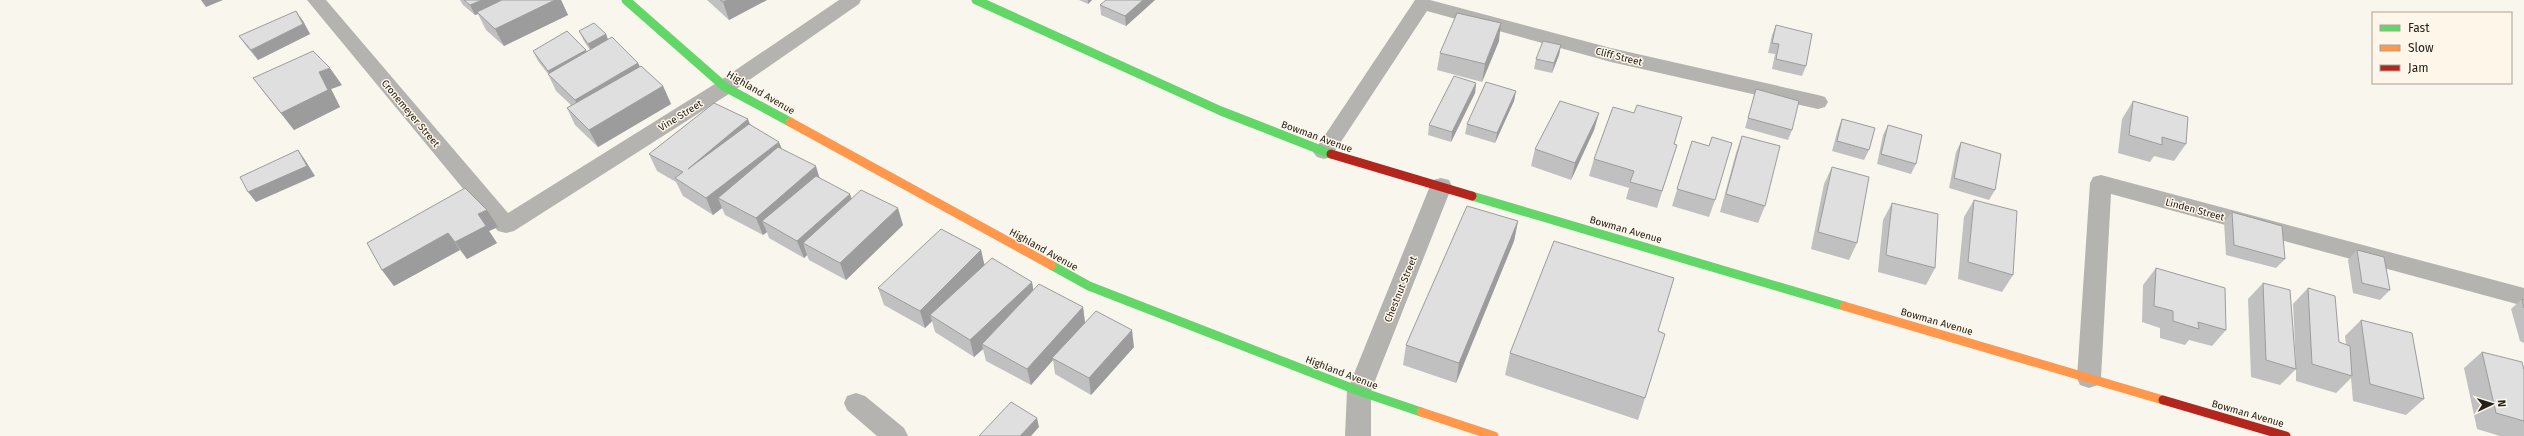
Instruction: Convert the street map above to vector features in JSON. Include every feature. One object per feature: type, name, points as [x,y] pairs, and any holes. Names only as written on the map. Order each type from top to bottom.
[{"type":"main road","name":"Highland Avenue","points":[[626,0],[726,87],[1089,286],[1359,391],[1494,436]]},
{"type":"main road","name":"Bowman Avenue","points":[[976,0],[1220,111],[1324,152],[2286,436]]},
{"type":"street","name":"Cronemeyer Street","points":[[316,0],[506,225]]},
{"type":"street","name":"Vine Street","points":[[506,225],[726,87],[852,0]]},
{"type":"street","name":"Cliff Street","points":[[1324,152],[1422,4],[1610,54],[1818,102]]},
{"type":"street","name":"Linden Street","points":[[2089,378],[2101,183],[2524,296]]},
{"type":"street","name":"Chestnut Street","points":[[1359,391],[1441,186]]},
{"type":"street","points":[[1358,436],[1359,391]]},
{"type":"street","points":[[856,403],[895,436]]},
{"type":"building","points":[[464,0],[482,0],[470,5]]},
{"type":"building","points":[[502,0],[555,0],[495,29],[477,12]]},
{"type":"building","points":[[1106,0],[1143,0],[1125,16],[1100,5]]},
{"type":"building","points":[[296,11],[303,24],[251,50],[239,36]]},
{"type":"building","points":[[1457,13],[1501,23],[1485,64],[1440,53]]},
{"type":"building","points":[[594,23],[606,34],[588,44],[579,31]]},
{"type":"building","points":[[1776,25],[1812,34],[1806,66],[1776,59],[1779,44],[1772,43]]},
{"type":"building","points":[[567,31],[586,50],[548,71],[533,51]]},
{"type":"building","points":[[612,37],[638,63],[575,100],[548,74]]},
{"type":"building","points":[[1543,41],[1561,45],[1554,63],[1536,59]]},
{"type":"building","points":[[313,51],[330,68],[319,72],[328,90],[281,113],[253,78]]},
{"type":"building","points":[[641,66],[663,86],[589,130],[567,108]]},
{"type":"building","points":[[1454,76],[1476,83],[1452,132],[1429,125]]},
{"type":"building","points":[[1486,82],[1516,91],[1497,133],[1467,124]]},
{"type":"building","points":[[1756,89],[1799,101],[1792,130],[1748,118]]},
{"type":"building","points":[[1560,101],[1599,113],[1575,163],[1535,149]]},
{"type":"building","points":[[2133,101],[2188,117],[2186,144],[2162,137],[2162,145],[2129,135]]},
{"type":"building","points":[[714,103],[748,119],[688,169],[749,124],[779,142],[706,198],[675,178],[683,172],[649,154]]},
{"type":"building","points":[[1637,105],[1682,117],[1674,144],[1677,145],[1662,191],[1630,182],[1634,171],[1594,159],[1613,107],[1634,113]]},
{"type":"building","points":[[1842,119],[1875,128],[1869,150],[1837,141]]},
{"type":"building","points":[[1888,125],[1922,135],[1916,164],[1881,154]]},
{"type":"building","points":[[1742,136],[1780,146],[1765,206],[1726,194]]},
{"type":"building","points":[[1712,137],[1732,143],[1715,200],[1677,189],[1692,141],[1709,146]]},
{"type":"building","points":[[1961,142],[2001,154],[1995,190],[1954,178]]},
{"type":"building","points":[[778,147],[816,166],[756,218],[718,198]]},
{"type":"building","points":[[298,150],[307,166],[248,192],[240,177]]},
{"type":"building","points":[[1832,167],[1869,177],[1857,243],[1818,232]]},
{"type":"building","points":[[816,176],[850,194],[797,241],[762,221]]},
{"type":"building","points":[[465,188],[487,210],[478,214],[486,226],[455,242],[448,233],[382,270],[367,243]]},
{"type":"building","points":[[861,190],[898,208],[840,263],[803,243]]},
{"type":"building","points":[[1974,200],[2017,211],[2013,275],[1968,262]]},
{"type":"building","points":[[1892,203],[1938,214],[1935,268],[1886,255]]},
{"type":"building","points":[[1467,206],[1518,221],[1459,363],[1406,345]]},
{"type":"building","points":[[2232,212],[2282,226],[2285,259],[2234,245]]},
{"type":"building","points":[[941,229],[981,250],[920,311],[878,288]]},
{"type":"building","points":[[1554,241],[1674,278],[1658,331],[1665,334],[1645,398],[1510,353]]},
{"type":"building","points":[[2357,250],[2384,257],[2390,290],[2362,283]]},
{"type":"building","points":[[992,258],[1032,282],[970,340],[930,315]]},
{"type":"building","points":[[2156,268],[2225,288],[2226,330],[2198,322],[2199,329],[2173,321],[2173,311],[2154,306]]},
{"type":"building","points":[[2263,283],[2290,290],[2296,369],[2266,360]]},
{"type":"building","points":[[1039,284],[1083,307],[1027,369],[982,344]]},
{"type":"building","points":[[2308,288],[2335,296],[2339,342],[2350,346],[2352,376],[2312,364]]},
{"type":"building","points":[[1096,311],[1132,330],[1089,378],[1052,358]]},
{"type":"building","points":[[2361,320],[2412,333],[2424,399],[2370,384]]},
{"type":"building","points":[[2482,352],[2522,362],[2524,370],[2524,421],[2496,413]]},
{"type":"building","points":[[1011,402],[1037,418],[1020,436],[979,436]]},
{"type":"traffic: fast","points":[[626,0],[725,87],[790,122]]},
{"type":"traffic: fast","points":[[976,0],[1221,111],[1331,154]]},
{"type":"traffic: fast","points":[[1472,196],[1844,306]]},
{"type":"traffic: fast","points":[[1051,265],[1089,286],[1359,391],[1421,412]]},
{"type":"traffic: slow","points":[[790,122],[1051,265]]},
{"type":"traffic: slow","points":[[1844,306],[2163,400]]},
{"type":"traffic: slow","points":[[1421,412],[1494,436]]},
{"type":"traffic: jam","points":[[1331,154],[1472,196]]},
{"type":"traffic: jam","points":[[2163,400],[2286,436]]}]
